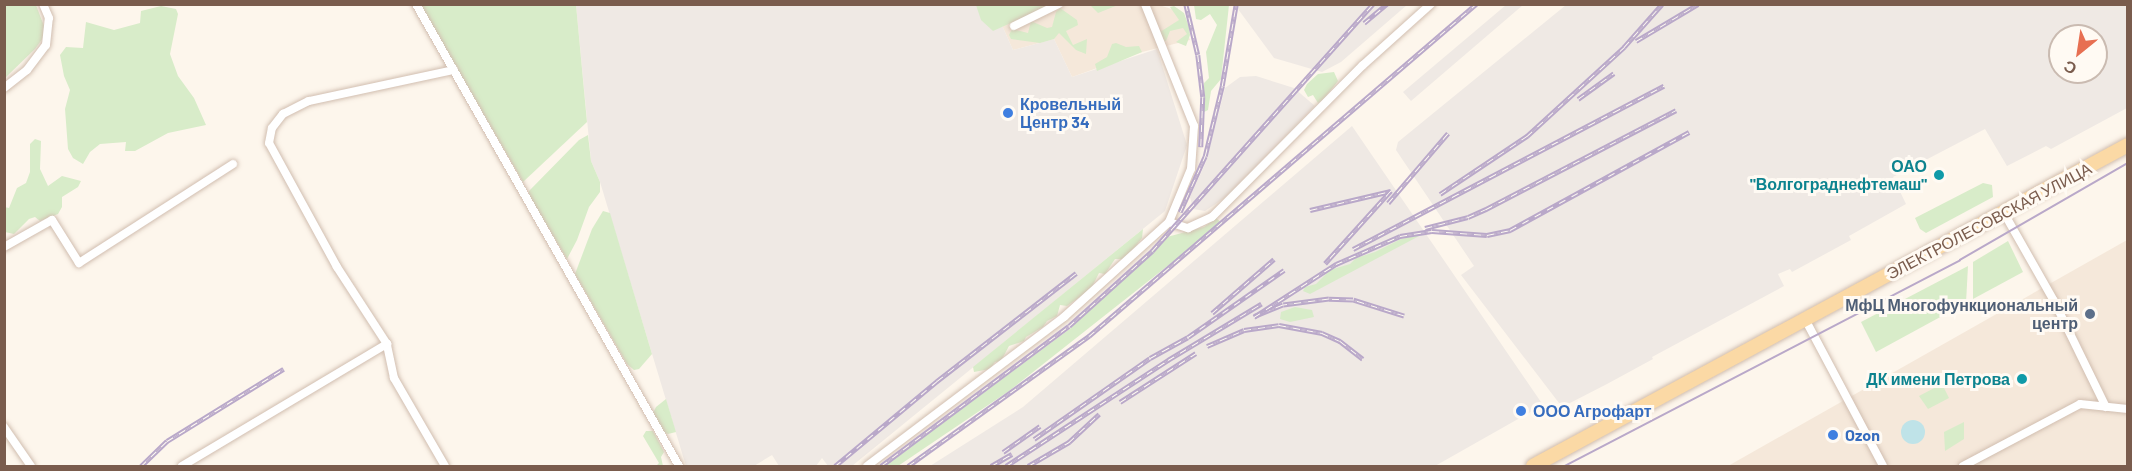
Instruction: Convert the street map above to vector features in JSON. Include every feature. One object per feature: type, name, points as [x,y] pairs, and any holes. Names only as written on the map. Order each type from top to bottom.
[{"type":"main road","name":"ЭЛЕКТРОЛЕСОВСКАЯ УЛИЦА","points":[[1533,466],[2127,145]]},
{"type":"street","points":[[4,88],[27,70],[46,45],[49,18],[43,4]]},
{"type":"street","points":[[416,4],[678,466]]},
{"type":"street","points":[[1014,26],[1059,4]]},
{"type":"street","points":[[867,466],[1064,317],[1169,222],[1191,169],[1194,126],[1145,4]]},
{"type":"street","points":[[1169,222],[1188,228],[1212,217],[1363,65],[1431,4]]},
{"type":"street","points":[[446,466],[394,378],[387,344],[337,267],[269,143],[272,128],[283,114],[309,101],[454,70]]},
{"type":"street","points":[[4,248],[52,220],[79,262],[233,164]]},
{"type":"street","points":[[2004,213],[2054,301],[2106,407]]},
{"type":"street","points":[[1805,319],[1883,466]]},
{"type":"street","points":[[182,466],[387,344]]},
{"type":"street","points":[[1963,466],[2080,404],[2127,409]]},
{"type":"street","points":[[4,427],[31,466]]},
{"type":"shaded area","points":[[576,5],[993,5],[1013,50],[1054,39],[1072,77],[1157,49],[1187,145],[1165,211],[852,466],[828,466],[822,458],[816,466],[779,466],[772,455],[754,466],[686,466],[600,182],[591,161]]},
{"type":"shaded area","points":[[993,5],[1159,5],[1181,12],[1190,40],[1142,52],[1072,77],[1054,39],[1013,50]]},
{"type":"shaded area","points":[[1235,5],[1407,5],[1341,62],[1322,72],[1274,58]]},
{"type":"shaded area","points":[[1506,5],[1523,5],[1411,101],[1403,92]]},
{"type":"shaded area","points":[[1566,5],[2127,5],[2127,108],[2051,149],[2046,146],[2007,166],[1985,129],[1893,177],[1906,204],[1849,236],[1851,240],[1792,272],[1790,269],[1778,274],[1784,286],[1568,404],[1559,403],[1461,275],[1474,266],[1396,150],[1398,142]]},
{"type":"shaded area","points":[[1256,76],[1294,88],[1315,106],[1226,197],[1205,211],[1193,209],[1190,197],[1206,162],[1225,88],[1240,77]]},
{"type":"shaded area","points":[[1352,126],[1543,405],[1435,466],[930,466],[1023,407]]},
{"type":"shaded area","points":[[2127,240],[2127,466],[1728,466]]},
{"type":"green space","points":[[5,5],[36,5],[44,26],[43,38],[35,49],[5,78]]},
{"type":"green space","points":[[420,5],[576,5],[587,122],[523,182]]},
{"type":"green space","points":[[976,5],[1051,5],[993,31],[981,20]]},
{"type":"green space","points":[[1090,5],[1118,5],[1098,13]]},
{"type":"green space","points":[[1194,5],[1229,5],[1221,79],[1211,91],[1208,110],[1204,112],[1204,83],[1209,78],[1206,52],[1217,25],[1210,14],[1201,20],[1196,19]]},
{"type":"green space","points":[[161,6],[176,9],[178,14],[170,54],[178,76],[194,98],[206,125],[168,133],[135,151],[125,151],[126,142],[100,144],[90,152],[83,164],[73,158],[68,149],[65,109],[70,90],[64,76],[60,55],[66,47],[83,48],[86,22],[114,30],[140,23],[141,11]]},
{"type":"green space","points":[[1174,6],[1184,13],[1189,27],[1190,35],[1186,46],[1176,42],[1187,34],[1183,28],[1170,31],[1166,41],[1163,41],[1160,32],[1179,20],[1170,7]]},
{"type":"green space","points":[[1060,8],[1077,20],[1078,25],[1066,31],[1073,45],[1087,39],[1086,54],[1076,50],[1059,33],[1054,39],[1040,43],[1011,39],[1009,35],[1012,29],[1028,33],[1031,21],[1047,28],[1052,27],[1056,12]]},
{"type":"green space","points":[[1116,43],[1126,47],[1139,46],[1142,52],[1097,71],[1095,64],[1107,57],[1112,44]]},
{"type":"green space","points":[[1334,72],[1338,81],[1323,100],[1318,103],[1313,95],[1308,97],[1304,90],[1307,84],[1318,74]]},
{"type":"green space","points":[[588,135],[591,161],[600,182],[600,192],[589,207],[577,240],[567,259],[529,196],[529,191],[579,140]]},
{"type":"green space","points":[[35,139],[41,141],[40,169],[48,186],[62,176],[81,181],[78,187],[62,197],[62,207],[58,214],[40,221],[35,217],[29,219],[14,234],[5,232],[4,207],[9,208],[17,188],[26,183],[30,172],[30,144]]},
{"type":"green space","points":[[1983,183],[1992,185],[1993,197],[1926,233],[1920,229],[1915,218]]},
{"type":"green space","points":[[603,211],[610,213],[652,354],[639,369],[634,370],[627,364],[575,274],[592,229]]},
{"type":"green space","points":[[1216,218],[1222,223],[1009,391],[898,466],[885,466],[1071,328],[1167,237],[1204,227]]},
{"type":"green space","points":[[1143,229],[1142,238],[1135,247],[1123,259],[1115,259],[1105,274],[1099,273],[1091,289],[1067,306],[1060,305],[1057,316],[1047,321],[1043,327],[1026,337],[1024,341],[1009,346],[1001,361],[995,362],[990,369],[974,372],[973,367]]},
{"type":"green space","points":[[1421,235],[1310,294],[1303,291],[1305,287],[1316,284],[1330,270],[1350,264],[1356,258],[1375,252],[1401,239]]},
{"type":"green space","points":[[2008,241],[2023,272],[1973,299],[1973,262]]},
{"type":"green space","points":[[1968,266],[1966,303],[1876,352],[1861,322]]},
{"type":"green space","points":[[1295,307],[1312,310],[1314,317],[1290,322],[1280,319],[1281,312]]},
{"type":"green space","points":[[1942,384],[1949,398],[1928,409],[1919,396]]},
{"type":"green space","points":[[666,399],[676,432],[668,434],[663,432],[653,413],[656,407]]},
{"type":"green space","points":[[1964,422],[1964,439],[1945,451],[1944,432]]},
{"type":"green space","points":[[646,431],[653,431],[664,452],[661,457],[663,466],[656,466],[659,463],[643,436]]},
{"type":"water","points":[[1913,420],[1918,421],[1924,427],[1924,437],[1918,443],[1913,444],[1908,443],[1902,437],[1901,432],[1902,427],[1908,421]]},
{"type":"tram line","points":[[1565,466],[1960,260],[2128,163]]},
{"type":"railway","points":[[1186,4],[1198,55],[1203,97],[1201,147]]},
{"type":"railway","points":[[1180,212],[1205,156],[1222,86],[1236,4]]},
{"type":"railway","points":[[881,466],[1069,326],[1152,251],[1373,4]]},
{"type":"railway","points":[[1364,23],[1387,4]]},
{"type":"railway","points":[[908,466],[1089,336],[1476,4]]},
{"type":"railway","points":[[1440,194],[1527,136],[1624,47],[1662,4]]},
{"type":"railway","points":[[1636,41],[1698,4]]},
{"type":"railway","points":[[1578,99],[1614,73]]},
{"type":"railway","points":[[1353,249],[1664,86]]},
{"type":"railway","points":[[1425,228],[1468,217],[1486,209],[1676,110]]},
{"type":"railway","points":[[1404,316],[1353,300],[1329,299],[1283,305],[1254,317],[1336,264],[1400,236],[1432,231],[1487,235],[1510,230],[1689,132]]},
{"type":"railway","points":[[1388,203],[1448,133]]},
{"type":"railway","points":[[1310,210],[1391,191],[1325,264]]},
{"type":"railway","points":[[1212,313],[1274,259]]},
{"type":"railway","points":[[1034,439],[1150,358],[1188,337],[1284,270]]},
{"type":"railway","points":[[835,466],[937,381],[1076,273]]},
{"type":"railway","points":[[1006,466],[1168,360],[1261,304]]},
{"type":"railway","points":[[1207,346],[1244,330],[1279,325],[1322,333],[1340,341],[1363,359]]},
{"type":"railway","points":[[1120,402],[1196,353]]},
{"type":"railway","points":[[141,466],[167,441],[283,369]]},
{"type":"railway","points":[[1028,466],[1069,442],[1099,414]]},
{"type":"railway","points":[[1003,452],[1040,426]]},
{"type":"railway","points":[[991,466],[1012,454]]},
{"type":"place","name":"Кровельный Центр 34","points":[[1008,113]]},
{"type":"place","name":"ОАО \"Волгограднефтемаш\"","points":[[1939,175]]},
{"type":"place","name":"МфЦ Многофункциональный центр","points":[[2090,314]]},
{"type":"place","name":"ДК имени Петрова","points":[[2022,379]]},
{"type":"place","name":"ООО Агрофарт","points":[[1521,411]]},
{"type":"place","name":"Ozon","points":[[1833,435]]}]
